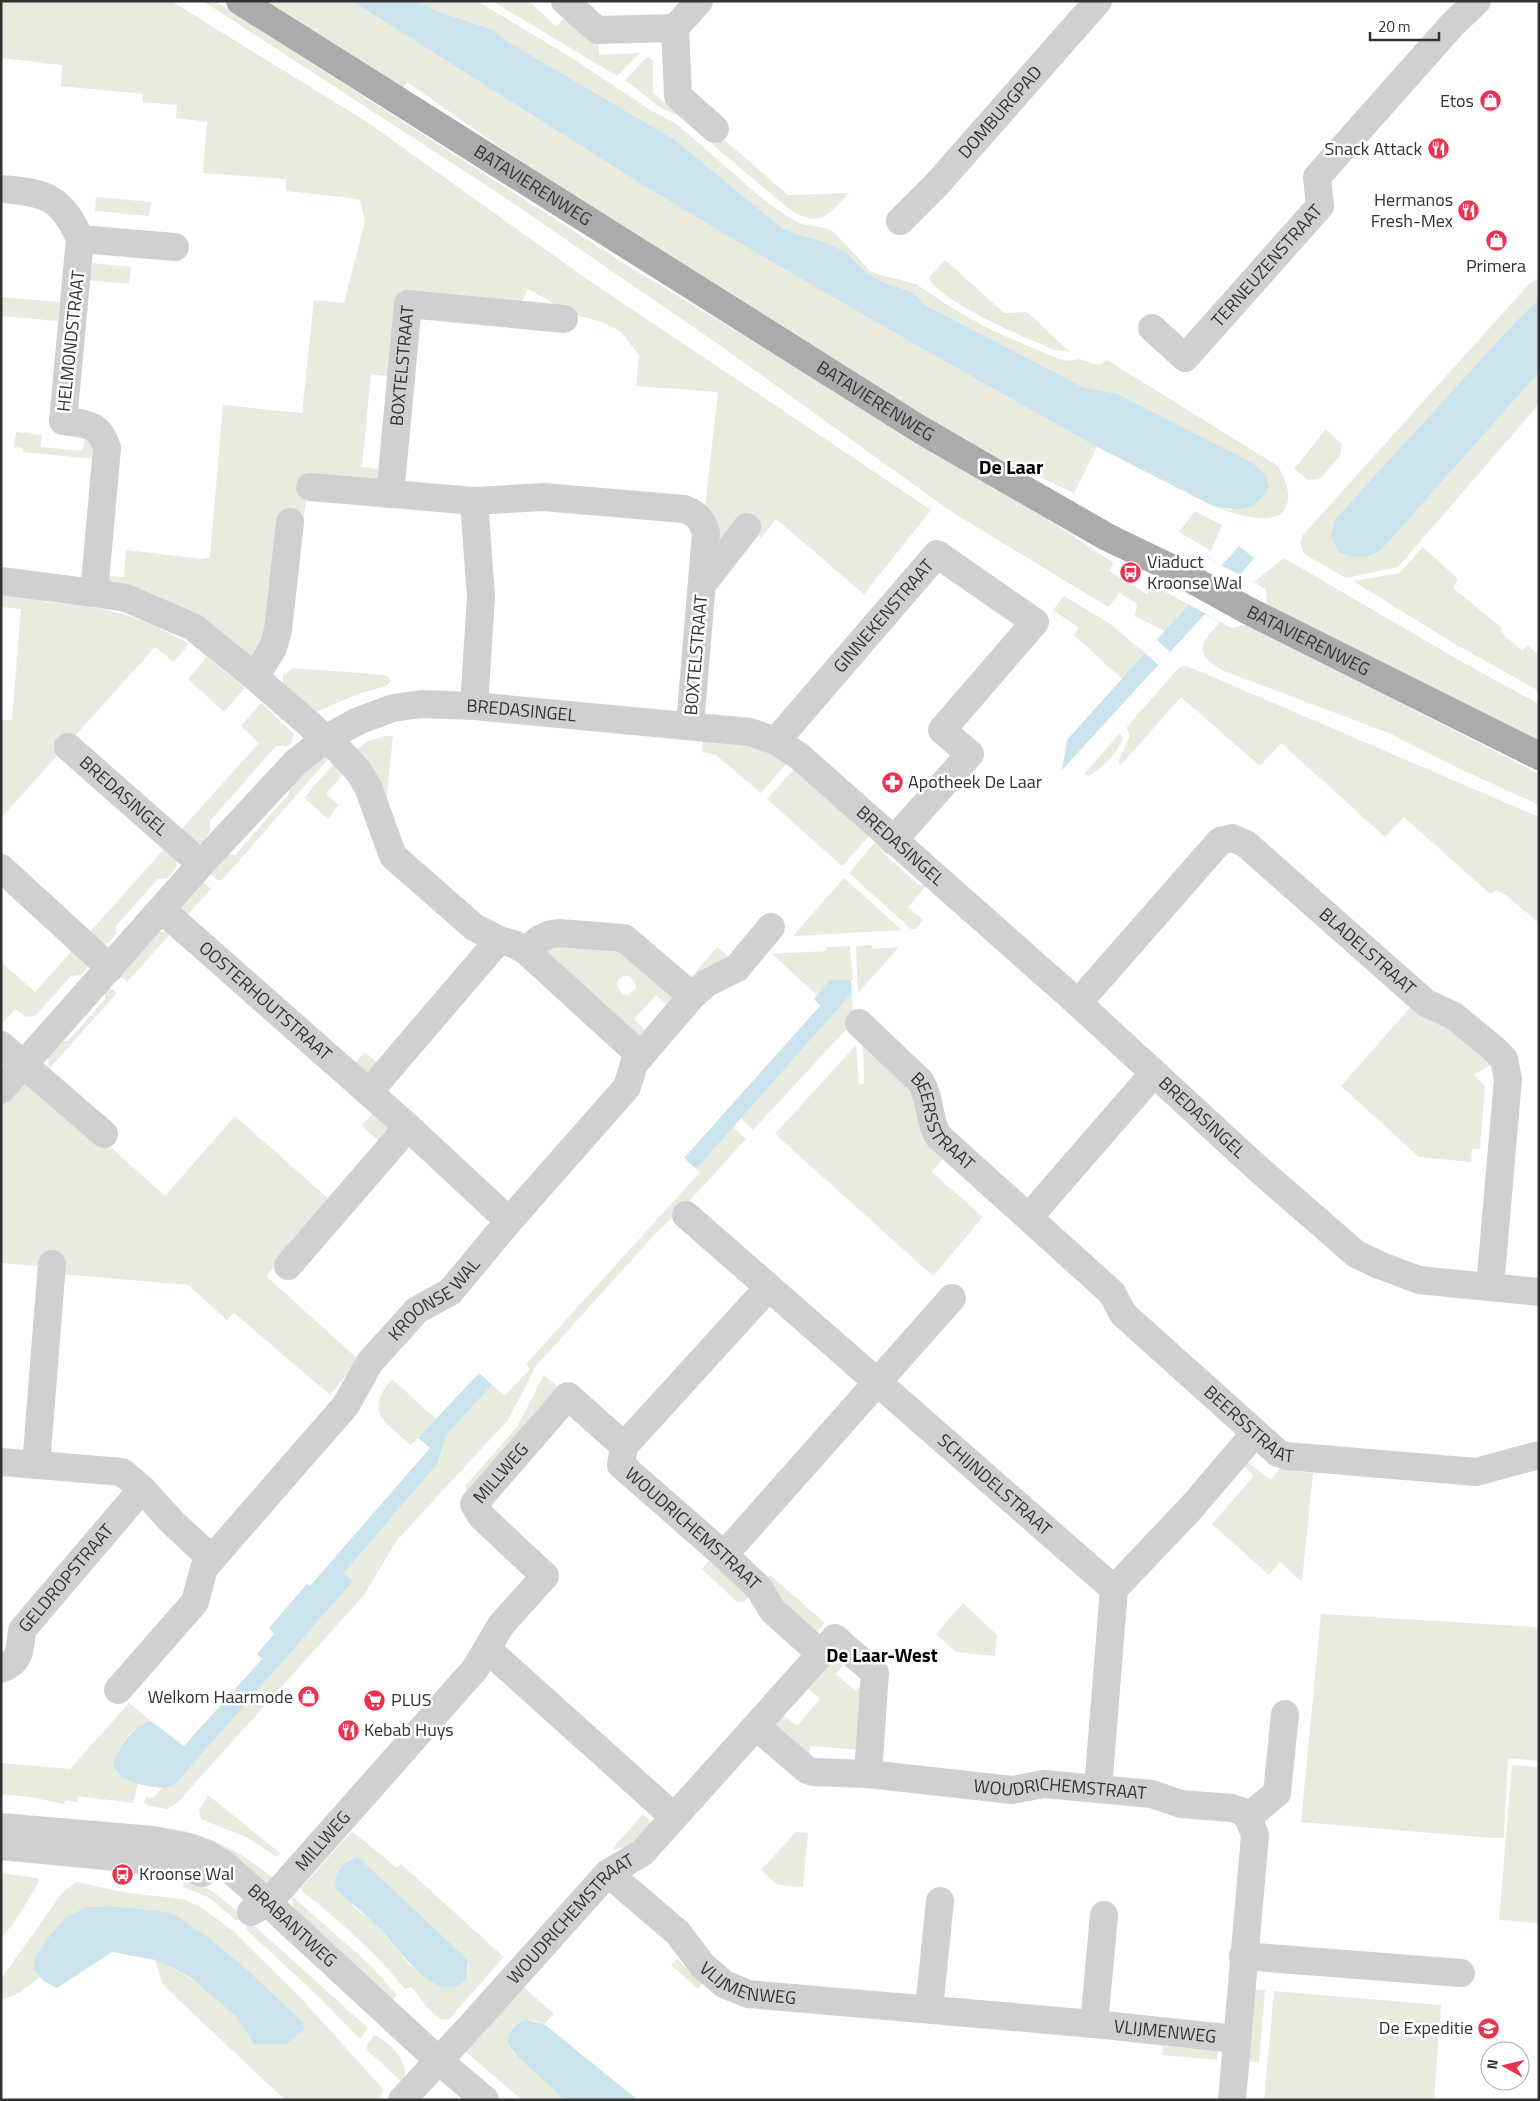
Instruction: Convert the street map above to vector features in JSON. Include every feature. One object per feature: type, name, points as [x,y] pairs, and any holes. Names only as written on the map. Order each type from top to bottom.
[{"type":"main road","name":"BATAVIERENWEG","points":[[240,1],[922,430],[1107,537],[1539,756]]},
{"type":"street","points":[[565,1],[597,30],[675,28]]},
{"type":"street","points":[[699,1],[675,28],[678,96],[715,129]]},
{"type":"street","name":"DOMBURGPAD","points":[[900,221],[938,183],[1098,1]]},
{"type":"street","name":"TERNEUZENSTRAAT","points":[[1152,328],[1185,358],[1320,206],[1317,177],[1452,25],[1477,1]]},
{"type":"street","points":[[1,189],[36,192],[47,197],[66,213],[74,224],[80,240],[175,246]]},
{"type":"street","name":"HELMONDSTRAAT","points":[[80,240],[63,421],[85,424],[95,428],[103,436],[107,448],[94,593]]},
{"type":"street","name":"BOXTELSTRAAT","points":[[390,494],[408,304],[564,318]]},
{"type":"street","name":"BOXTELSTRAAT","points":[[310,486],[474,501],[543,497],[684,509],[696,513],[703,522],[706,533],[690,725]]},
{"type":"street","points":[[474,501],[481,597],[474,706]]},
{"type":"street","points":[[255,677],[273,648],[278,630],[290,522]]},
{"type":"street","name":"BOXTELSTRAAT","points":[[702,584],[747,527]]},
{"type":"street","name":"GINNEKENSTRAAT","points":[[776,741],[937,554],[1035,622],[942,730],[970,754],[893,841]]},
{"type":"street","points":[[1,581],[126,598],[193,627],[255,677],[340,751],[359,772],[368,787],[393,856],[474,927],[526,951],[641,1056]]},
{"type":"street","name":"BREDASINGEL","points":[[1,1090],[201,864],[296,762],[326,739],[358,721],[393,708],[421,704],[474,706],[750,732],[776,741],[798,756],[1078,1003],[1255,1166],[1356,1254],[1379,1266],[1419,1280],[1539,1292]]},
{"type":"street","name":"BREDASINGEL","points":[[68,746],[201,864]]},
{"type":"street","name":"BLADELSTRAAT","points":[[1078,1003],[1220,841],[1232,838],[1246,844],[1426,1003],[1454,1016],[1504,1059],[1508,1080],[1490,1287]]},
{"type":"street","points":[[1,868],[110,968]]},
{"type":"street","name":"OOSTERHOUTSTRAAT","points":[[162,909],[369,1092],[509,1220]]},
{"type":"street","name":"KROONSE WAL","points":[[118,1690],[195,1602],[204,1568],[346,1405],[370,1362],[417,1310],[450,1292],[509,1220],[627,1087],[634,1064],[692,996],[707,983],[737,968],[771,927]]},
{"type":"street","points":[[526,951],[537,939],[548,934],[559,933],[624,938],[692,996]]},
{"type":"street","points":[[369,1092],[499,940]]},
{"type":"street","name":"BEERSSTRAAT","points":[[859,1023],[921,1082],[926,1091],[931,1124],[938,1136],[1112,1293],[1123,1314],[1270,1447],[1286,1456],[1476,1472],[1539,1455]]},
{"type":"street","points":[[1,1045],[104,1134]]},
{"type":"street","points":[[1029,1217],[1154,1073]]},
{"type":"street","points":[[288,1266],[408,1127]]},
{"type":"street","name":"SCHIJNDELSTRAAT","points":[[686,1215],[1114,1589]]},
{"type":"street","points":[[36,1465],[52,1264]]},
{"type":"street","name":"WOUDRICHEMSTRAAT","points":[[768,1288],[624,1446],[621,1465],[759,1588],[772,1611],[821,1654]]},
{"type":"street","points":[[724,1555],[876,1381],[952,1298]]},
{"type":"street","name":"MILLWEG","points":[[260,1907],[475,1669],[501,1625],[545,1576],[480,1516],[474,1504],[568,1396],[624,1446]]},
{"type":"street","points":[[1098,1789],[1114,1589],[1190,1508],[1255,1433]]},
{"type":"street","points":[[1,1462],[122,1472],[142,1489],[173,1523],[212,1559]]},
{"type":"street","name":"GELDROPSTRAAT","points":[[1,1669],[11,1666],[20,1656],[22,1630],[142,1489]]},
{"type":"street","name":"WOUDRICHEMSTRAAT","points":[[402,2100],[608,1873],[642,1853],[835,1638],[875,1673],[868,1774]]},
{"type":"street","points":[[487,1649],[674,1818]]},
{"type":"street","points":[[1232,2100],[1254,1834],[1248,1817],[1278,1792],[1285,1714]]},
{"type":"street","name":"WOUDRICHEMSTRAAT","points":[[756,1726],[807,1770],[813,1772],[868,1774],[1012,1790],[1044,1784],[1152,1794],[1181,1804],[1232,1808],[1241,1811],[1248,1817]]},
{"type":"street","name":"BRABANTWEG","points":[[1,1827],[151,1840],[188,1847],[207,1854],[225,1865],[260,1907],[433,2066],[485,2100]]},
{"type":"street","name":"BRABANTWEG","points":[[1,1846],[178,1863],[198,1870],[260,1907]]},
{"type":"street","name":"VLIJMENWEG","points":[[608,1873],[678,1933],[703,1966],[724,1984],[748,1994],[1236,2038]]},
{"type":"street","points":[[929,2009],[940,1901]]},
{"type":"street","name":"VLIJMENWEG","points":[[1094,2024],[1104,1915]]},
{"type":"street","points":[[1243,1956],[1461,1973]]},
{"type":"street","name":"BRABANTWEG","points":[[433,2066],[458,2100]]},
{"type":"shaded area","points":[[1,1],[171,1],[367,122],[584,277],[931,510],[864,594],[776,519],[761,538],[737,519],[718,539],[705,507],[718,392],[636,386],[639,355],[620,331],[602,322],[572,314],[528,289],[517,311],[404,299],[388,376],[371,374],[362,467],[378,469],[377,479],[374,482],[309,477],[303,521],[288,520],[264,643],[255,656],[248,658],[109,584],[107,576],[124,577],[126,550],[203,559],[210,557],[223,405],[302,413],[314,300],[344,303],[365,221],[360,199],[286,191],[286,179],[203,173],[207,122],[176,118],[177,105],[143,102],[143,94],[61,86],[62,65],[1,58]]},
{"type":"shaded area","points":[[203,1],[215,1],[636,271],[1013,496],[1114,563],[1109,571],[1147,594],[1154,586],[1188,604],[1165,631],[1135,616],[1137,604],[1120,593],[1108,607],[952,512],[718,344],[504,197]]},
{"type":"shaded area","points":[[257,1],[352,1],[641,184],[923,349],[1097,447],[1074,493],[996,457],[898,401],[620,231],[407,82],[401,92]]},
{"type":"shaded area","points":[[416,1],[477,1],[572,58],[652,111],[677,124],[765,201],[801,224],[826,228],[835,233],[870,271],[916,284],[949,306],[991,330],[1056,358],[1067,361],[1078,359],[1098,365],[1107,360],[1278,466],[1288,490],[1285,509],[1278,515],[1268,518],[1256,518],[1232,513],[1213,506],[1231,510],[1266,475],[1253,463],[1118,394],[1083,387],[927,306],[913,292],[887,284],[867,273],[846,252],[819,240],[782,228],[675,140],[512,44],[491,29],[439,12]]},
{"type":"shaded area","points":[[492,1],[529,1],[556,27],[566,16],[598,37],[599,55],[640,53],[617,76]]},
{"type":"shaded area","points":[[647,57],[653,60],[653,92],[663,102],[678,104],[698,117],[788,195],[849,193],[829,213],[817,219],[790,210],[679,116],[661,108],[625,80]]},
{"type":"shaded area","points":[[96,197],[151,202],[149,216],[95,211]]},
{"type":"shaded area","points":[[88,254],[93,254],[92,263],[131,267],[129,284],[85,280]]},
{"type":"shaded area","points":[[945,260],[1004,313],[1027,312],[1070,352],[1055,350],[1026,338],[986,319],[949,297],[936,287],[929,278]]},
{"type":"shaded area","points":[[1539,278],[1539,299],[1517,320],[1335,519],[1339,553],[1365,557],[1380,550],[1539,372],[1539,404],[1398,567],[1346,578],[1304,554],[1300,542],[1303,535],[1530,283]]},
{"type":"shaded area","points":[[1,297],[60,302],[58,321],[1,316]]},
{"type":"shaded area","points":[[1326,429],[1342,445],[1340,456],[1321,478],[1309,480],[1294,469]]},
{"type":"shaded area","points":[[16,432],[42,435],[41,447],[83,451],[85,436],[93,441],[95,459],[23,452],[23,448],[14,447]]},
{"type":"shaded area","points":[[1195,511],[1222,525],[1211,551],[1179,532]]},
{"type":"shaded area","points":[[1423,547],[1458,579],[1453,588],[1502,628],[1501,632],[1522,651],[1528,646],[1539,655],[1539,691],[1455,644],[1353,581],[1400,573]]},
{"type":"shaded area","points":[[1284,558],[1464,663],[1539,704],[1539,743],[1318,632],[1267,604],[1266,589],[1254,582]]},
{"type":"shaded area","points":[[1,589],[39,594],[46,602],[86,606],[120,613],[153,625],[189,644],[174,662],[155,647],[1,818],[1,720],[12,720],[21,609],[1,607]]},
{"type":"shaded area","points":[[1064,596],[1109,623],[1145,653],[1122,679],[1074,635],[1079,628],[1053,610]]},
{"type":"shaded area","points":[[1220,622],[1232,628],[1248,624],[1539,774],[1539,805],[1454,766],[1389,733],[1224,671],[1207,659],[1202,649],[1207,637]]},
{"type":"shaded area","points":[[207,657],[245,688],[224,712],[188,679]]},
{"type":"shaded area","points":[[1187,666],[1539,817],[1539,923],[1506,895],[1497,890],[1490,894],[1404,817],[1385,837],[1281,743],[1260,766],[1181,697],[1121,765],[1118,762],[1130,736],[1127,727],[1175,672],[1180,667]]},
{"type":"shaded area","points":[[293,668],[385,675],[391,681],[386,686],[358,694],[316,712],[283,684],[283,676]]},
{"type":"shaded area","points":[[261,703],[294,734],[292,741],[288,746],[276,746],[210,821],[210,832],[202,843],[198,843],[180,831],[259,743],[241,726]]},
{"type":"shaded area","points":[[1120,733],[1123,740],[1108,761],[1089,776],[1084,774]]},
{"type":"shaded area","points":[[385,736],[393,736],[386,801],[354,752],[366,742]]},
{"type":"shaded area","points":[[703,741],[743,742],[789,761],[761,793],[716,755],[702,752]]},
{"type":"shaded area","points":[[321,754],[329,758],[222,880],[217,880],[209,872],[226,854],[235,855],[289,794],[290,783]]},
{"type":"shaded area","points":[[334,763],[345,772],[326,794],[339,805],[328,819],[304,798]]},
{"type":"shaded area","points":[[796,767],[871,834],[842,866],[767,799]]},
{"type":"shaded area","points":[[877,840],[880,841],[881,851],[919,885],[927,885],[908,907],[923,920],[916,929],[911,929],[849,873]]},
{"type":"shaded area","points":[[165,848],[176,859],[177,866],[168,878],[158,879],[116,926],[116,934],[108,943],[104,944],[89,933]]},
{"type":"shaded area","points":[[844,878],[902,930],[793,936]]},
{"type":"shaded area","points":[[202,881],[211,889],[182,921],[180,908]]},
{"type":"shaded area","points":[[165,931],[171,933],[127,982],[118,974],[156,933]]},
{"type":"shaded area","points":[[871,945],[872,949],[899,947],[858,993],[856,946]]},
{"type":"shaded area","points":[[543,946],[621,946],[675,993],[672,1009],[656,995],[634,1019],[649,1034],[639,1039],[541,950]],"holes":[[[623,976],[629,976],[635,982],[636,988],[628,995],[622,994],[617,986],[618,980]]]},
{"type":"shaded area","points":[[850,946],[853,980],[829,980],[817,995],[772,954],[826,951],[827,947]]},
{"type":"shaded area","points":[[717,947],[732,959],[688,981]]},
{"type":"shaded area","points":[[73,950],[90,965],[81,975],[71,976],[35,1016],[26,1017],[15,1009],[1,1025],[1,962],[35,992]]},
{"type":"shaded area","points":[[107,985],[117,993],[49,1069],[48,1055],[57,1041],[68,1041],[105,999],[105,988]]},
{"type":"shaded area","points":[[852,993],[853,1022],[753,1130],[741,1118]]},
{"type":"shaded area","points":[[1414,1003],[1448,1021],[1494,1063],[1473,1075],[1485,1086],[1480,1149],[1472,1149],[1471,1162],[1419,1157],[1341,1086]]},
{"type":"shaded area","points":[[856,1045],[859,1084],[864,1084],[863,1045],[912,1089],[947,1154],[932,1172],[983,1217],[933,1276],[775,1134]]},
{"type":"shaded area","points":[[365,1052],[378,1063],[365,1074],[349,1070]]},
{"type":"shaded area","points":[[28,1082],[105,1142],[165,1196],[235,1116],[331,1201],[266,1276],[359,1360],[330,1395],[234,1313],[227,1320],[188,1285],[61,1274],[61,1268],[1,1263],[1,1102],[15,1087]]},
{"type":"shaded area","points":[[376,1109],[391,1124],[383,1145],[362,1126]]},
{"type":"shaded area","points":[[733,1127],[746,1139],[682,1209],[655,1234],[536,1366],[508,1420],[397,1540],[364,1595],[177,1803],[167,1809],[145,1805],[146,1797],[153,1798],[162,1788],[170,1787],[179,1780],[352,1582],[343,1574],[438,1463],[446,1435],[492,1385],[505,1396],[530,1369],[526,1364],[700,1172],[696,1169]]},
{"type":"shaded area","points":[[544,1375],[563,1391],[472,1495],[466,1489],[466,1485],[517,1427]]},
{"type":"shaded area","points":[[392,1379],[436,1419],[411,1445],[386,1423],[378,1409],[383,1391]]},
{"type":"shaded area","points":[[1245,1460],[1270,1480],[1280,1469],[1313,1473],[1302,1582],[1280,1562],[1269,1575],[1212,1524],[1254,1476],[1242,1464]]},
{"type":"shaded area","points":[[712,1557],[751,1594],[744,1602],[737,1602],[702,1569]]},
{"type":"shaded area","points":[[770,1575],[825,1623],[814,1635],[775,1599],[766,1580]]},
{"type":"shaded area","points":[[963,1603],[997,1635],[995,1656],[956,1652],[936,1634]]},
{"type":"shaded area","points":[[1321,1614],[1535,1627],[1539,1632],[1539,1761],[1508,1758],[1504,1838],[1301,1822]]},
{"type":"shaded area","points":[[837,1653],[846,1662],[836,1674],[855,1691],[866,1680],[859,1750],[810,1746],[809,1756],[774,1726],[784,1716],[797,1726],[820,1699],[808,1688]]},
{"type":"shaded area","points":[[129,1703],[151,1721],[130,1733],[116,1755],[117,1772],[125,1779],[138,1783],[133,1803],[78,1796],[77,1802],[65,1800],[64,1804],[30,1797],[1,1794],[1,1763],[70,1769]]},
{"type":"shaded area","points":[[1512,1765],[1539,1767],[1539,1923],[1499,1920]]},
{"type":"shaded area","points":[[208,1795],[280,1853],[277,1857],[248,1838],[201,1819],[199,1810]]},
{"type":"shaded area","points":[[643,1814],[655,1825],[636,1847],[618,1848],[615,1850],[613,1848]]},
{"type":"shaded area","points":[[91,1820],[161,1827],[196,1834],[231,1849],[273,1878],[269,1882],[265,1882],[90,1826]]},
{"type":"shaded area","points":[[352,1831],[397,1868],[401,1864],[504,1957],[449,2019],[441,2020],[428,2008],[411,1987],[405,1989],[369,1950],[343,1925],[302,1891],[301,1888]],"holes":[[[358,1857],[469,1965],[467,1978],[427,1978],[409,1964],[375,1923],[353,1906],[337,1871],[350,1859]]]},
{"type":"shaded area","points":[[796,1832],[808,1833],[803,1887],[778,1885],[761,1870]]},
{"type":"shaded area","points":[[1,1873],[37,1878],[39,1882],[13,1924],[1,1938]]},
{"type":"shaded area","points":[[184,1879],[212,1891],[242,1915],[237,1921],[208,1897],[183,1887]]},
{"type":"shaded area","points":[[76,1882],[128,1893],[184,1899],[202,1908],[233,1931],[299,1996],[384,2090],[378,2100],[285,2100],[163,1985],[155,1960],[176,1970],[218,1998],[238,2018],[254,2044],[302,2021],[242,1965],[208,1937],[176,1915],[107,1906],[87,1907],[34,1970],[40,1977],[19,1993],[1,2000],[1,1979],[62,1893]]},
{"type":"shaded area","points":[[292,1896],[370,1965],[397,1995],[389,2004],[293,1909]]},
{"type":"shaded area","points":[[248,1920],[368,2028],[360,2039],[320,1998],[247,1930],[246,1923]]},
{"type":"shaded area","points":[[677,1959],[703,1983],[698,1989],[671,1965]]},
{"type":"shaded area","points":[[522,1986],[554,2014],[544,2024],[535,2021],[519,2022],[512,2028],[512,2051],[565,2100],[522,2100],[465,2051]]},
{"type":"shaded area","points":[[1249,1989],[1265,1990],[1259,2062],[1243,2061]]},
{"type":"shaded area","points":[[1274,1991],[1441,2005],[1434,2100],[1264,2100]]},
{"type":"shaded area","points":[[374,2035],[386,2042],[398,2054],[405,2069],[405,2076],[402,2082],[367,2050],[367,2045]]},
{"type":"shaded area","points":[[1163,2046],[1218,2050],[1217,2060],[1162,2055]]},
{"type":"water","points":[[352,1],[416,1],[439,12],[491,29],[512,44],[675,140],[782,228],[819,240],[846,252],[867,273],[887,284],[913,292],[927,306],[1083,387],[1118,394],[1253,463],[1266,475],[1269,487],[1252,506],[1231,509],[1213,506],[1097,447],[923,349],[641,184]]},
{"type":"water","points":[[1539,299],[1539,372],[1381,550],[1365,557],[1339,553],[1331,536],[1335,519],[1517,320]]},
{"type":"water","points":[[1239,546],[1254,558],[1240,575],[1266,589],[1232,628],[1205,614],[1062,770],[1067,740],[1188,605],[1154,586],[1189,548],[1222,565]]},
{"type":"water","points":[[829,980],[851,980],[852,993],[696,1169],[684,1158],[820,1006],[814,999]]},
{"type":"water","points":[[479,1373],[492,1385],[446,1435],[438,1463],[343,1574],[353,1581],[179,1780],[170,1786],[160,1788],[135,1783],[121,1776],[113,1764],[127,1738],[138,1728],[151,1721],[184,1746],[262,1659],[257,1654],[274,1634],[269,1628],[307,1584],[310,1586],[430,1448],[418,1438]]},
{"type":"water","points":[[358,1857],[468,1960],[467,1978],[455,1986],[443,1987],[430,1980],[404,1957],[374,1923],[337,1890],[336,1879],[340,1869],[343,1865]]},
{"type":"water","points":[[107,1906],[159,1911],[176,1915],[208,1937],[242,1965],[302,2021],[305,2029],[286,2044],[254,2044],[235,2015],[191,1978],[155,1960],[112,1952],[57,1988],[44,1981],[34,1970],[35,1958],[45,1942],[66,1917],[87,1907]]},
{"type":"water","points":[[526,2020],[544,2024],[638,2100],[565,2100],[518,2057],[508,2044],[512,2029],[518,2023]]},
{"type":"pier","points":[[1189,548],[1266,589],[1232,628],[1154,586]]},
{"type":"pier","points":[[1157,640],[1170,652],[1158,665],[1145,653]]},
{"type":"place","name":"Etos","points":[[1490,101]]},
{"type":"place","name":"Snack Attack","points":[[1438,149]]},
{"type":"place","name":"Hermanos Fresh-Mex","points":[[1469,210]]},
{"type":"place","name":"Primera","points":[[1496,241]]},
{"type":"place","name":"Viaduct Kroonse Wal","points":[[1131,572]]},
{"type":"place","name":"Apotheek De Laar","points":[[892,782]]},
{"type":"place","name":"Welkom Haarmode","points":[[309,1697]]},
{"type":"place","name":"PLUS","points":[[375,1700]]},
{"type":"place","name":"Kebab Huys","points":[[348,1730]]},
{"type":"place","name":"Kroonse Wal","points":[[123,1874]]},
{"type":"place","name":"De Expeditie","points":[[1489,2028]]},
{"type":"district","name":"De Laar","points":[[1011,467]]},
{"type":"district","name":"De Laar-West","points":[[882,1655]]}]
